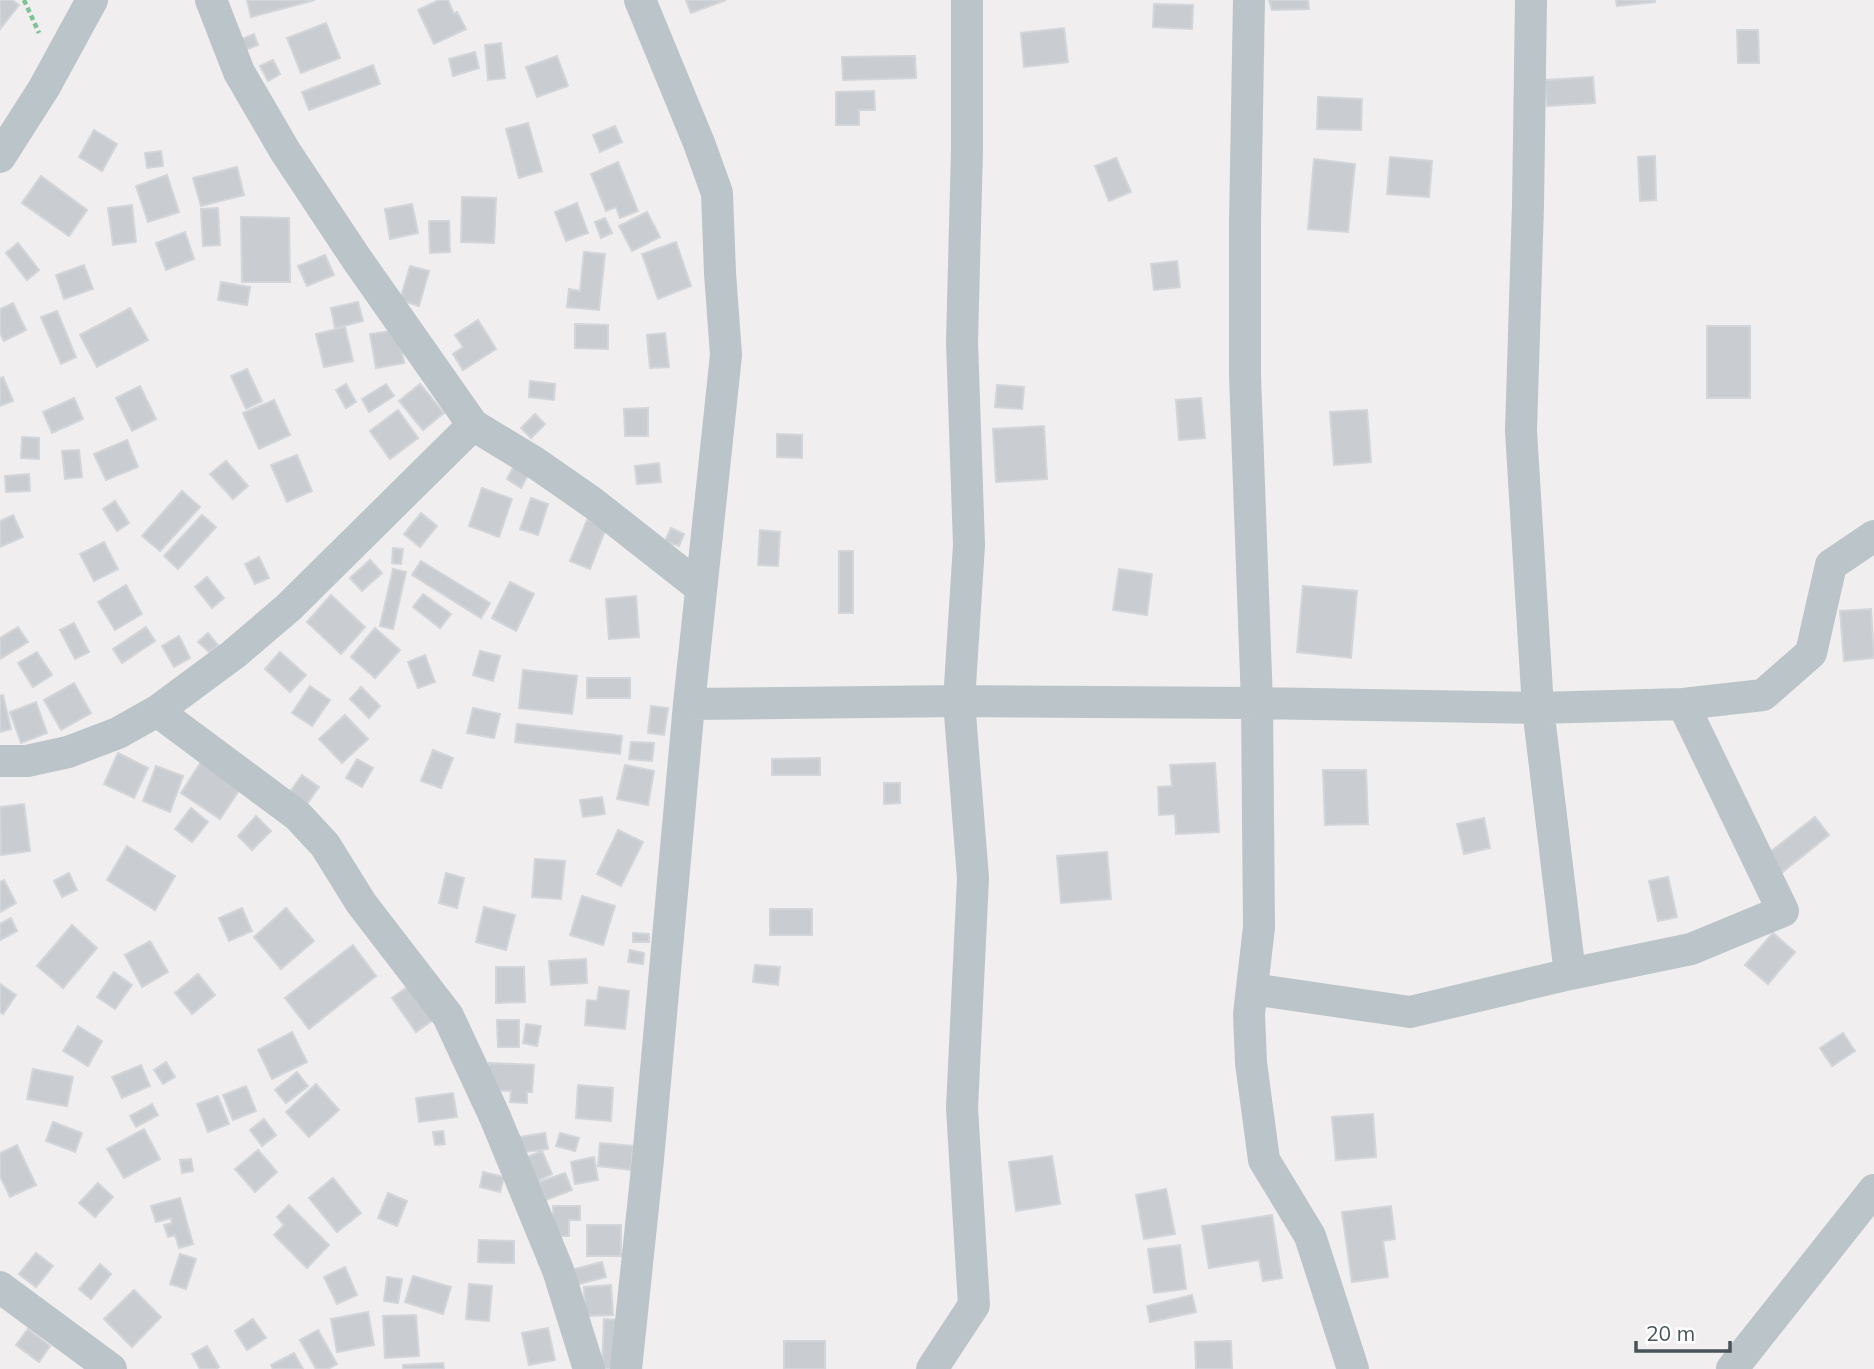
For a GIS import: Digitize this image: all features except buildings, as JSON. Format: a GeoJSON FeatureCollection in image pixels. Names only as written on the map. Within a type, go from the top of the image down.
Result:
{"type":"FeatureCollection","features":[{"type":"Feature","properties":{"kind":"street"},"geometry":{"type":"LineString","coordinates":[[0,157],[44,88],[92,0]]}},
{"type":"Feature","properties":{"kind":"street"},"geometry":{"type":"LineString","coordinates":[[211,0],[239,72],[285,151],[473,425],[583,496],[701,588]]}},
{"type":"Feature","properties":{"kind":"street"},"geometry":{"type":"LineString","coordinates":[[626,1369],[689,704],[726,355],[717,193],[640,0]]}},
{"type":"Feature","properties":{"kind":"street"},"geometry":{"type":"LineString","coordinates":[[932,1369],[974,1306],[962,1108],[973,878],[959,701],[969,545],[962,342],[967,149],[967,0]]}},
{"type":"Feature","properties":{"kind":"street"},"geometry":{"type":"LineString","coordinates":[[1250,0],[1245,375],[1257,703],[1259,927],[1249,1014],[1251,1063],[1264,1160],[1310,1236],[1353,1369]]}},
{"type":"Feature","properties":{"kind":"street"},"geometry":{"type":"LineString","coordinates":[[1531,0],[1521,431],[1538,708],[1570,974]]}},
{"type":"Feature","properties":{"kind":"street"},"geometry":{"type":"LineString","coordinates":[[0,761],[27,761],[68,752],[118,733],[157,711],[234,654],[289,607],[473,425]]}},
{"type":"Feature","properties":{"kind":"street"},"geometry":{"type":"LineString","coordinates":[[689,704],[959,701],[1538,708],[1683,704],[1763,695],[1811,653],[1831,565],[1874,536]]}},
{"type":"Feature","properties":{"kind":"street"},"geometry":{"type":"LineString","coordinates":[[1252,989],[1410,1012],[1691,949],[1783,911],[1683,704]]}},
{"type":"Feature","properties":{"kind":"street"},"geometry":{"type":"LineString","coordinates":[[157,711],[298,816],[310,828],[326,845],[361,903],[448,1016],[495,1117],[558,1270],[589,1369]]}},
{"type":"Feature","properties":{"kind":"street"},"geometry":{"type":"LineString","coordinates":[[1732,1369],[1874,1190]]}},
{"type":"Feature","properties":{"kind":"street"},"geometry":{"type":"LineString","coordinates":[[0,1287],[111,1369]]}}]}
